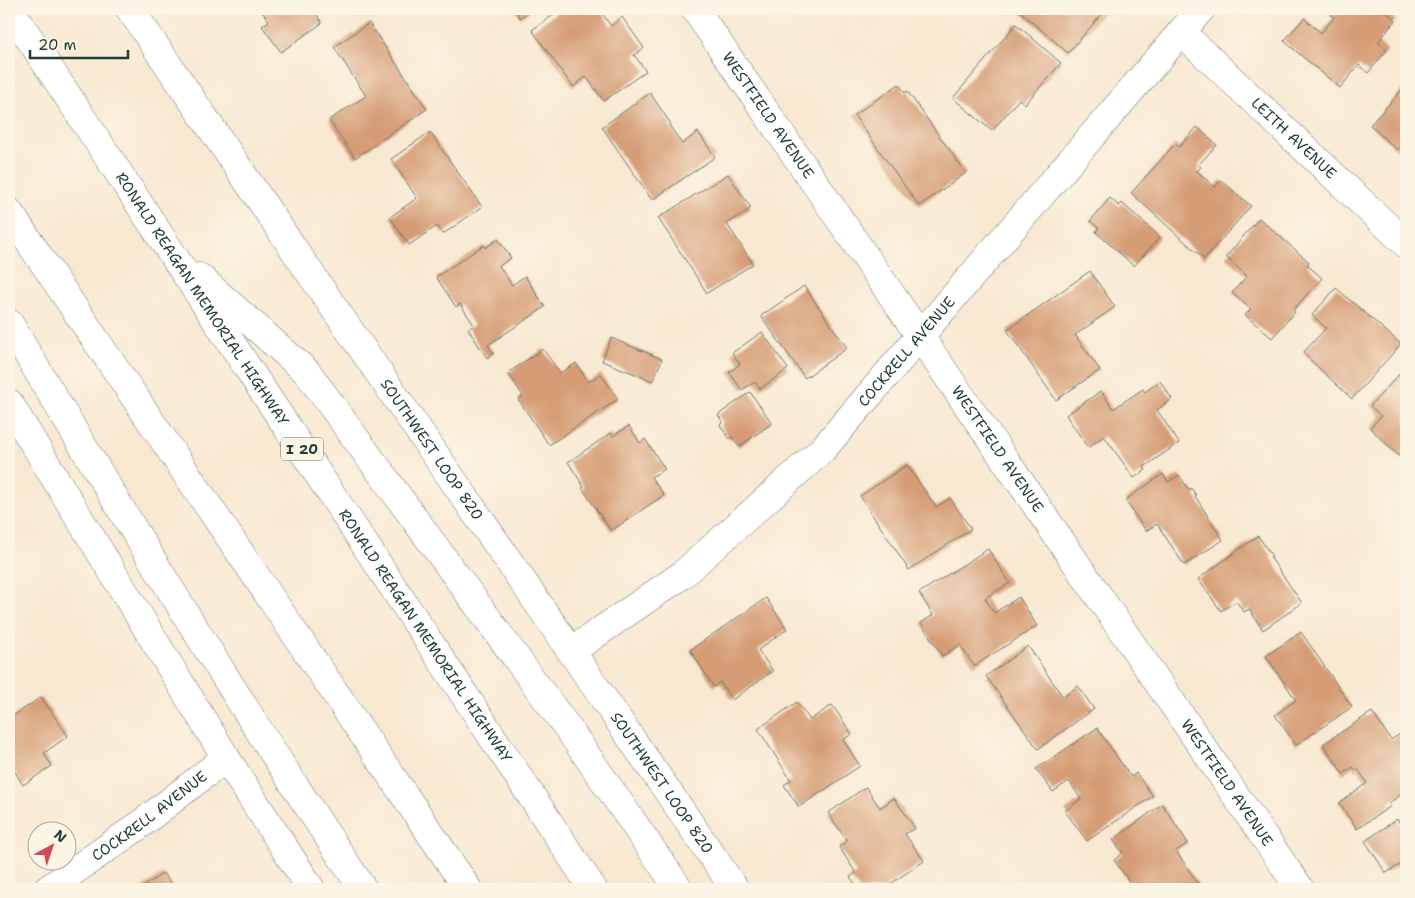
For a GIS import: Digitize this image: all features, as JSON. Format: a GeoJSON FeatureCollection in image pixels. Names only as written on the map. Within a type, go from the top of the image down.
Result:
{"type":"FeatureCollection","features":[{"type":"Feature","properties":{"kind":"main road","name":"RONALD REAGAN MEMORIAL HIGHWAY"},"geometry":{"type":"LineString","coordinates":[[10,9],[592,889]]}},
{"type":"Feature","properties":{"kind":"main road","name":"SOUTHWEST LOOP 820"},"geometry":{"type":"LineString","coordinates":[[130,9],[735,889]]}},
{"type":"Feature","properties":{"kind":"main road","name":"WESTFIELD AVENUE"},"geometry":{"type":"LineString","coordinates":[[696,9],[1300,889]]}},
{"type":"Feature","properties":{"kind":"main road","name":"COCKRELL AVENUE"},"geometry":{"type":"LineString","coordinates":[[571,651],[682,574],[822,450],[1201,9]]}},
{"type":"Feature","properties":{"kind":"main road","name":"LEITH AVENUE"},"geometry":{"type":"LineString","coordinates":[[1180,32],[1406,244]]}},
{"type":"Feature","properties":{"kind":"main road"},"geometry":{"type":"LineString","coordinates":[[9,212],[468,889]]}},
{"type":"Feature","properties":{"kind":"main road"},"geometry":{"type":"LineString","coordinates":[[172,253],[307,372],[569,730],[679,889]]}},
{"type":"Feature","properties":{"kind":"main road"},"geometry":{"type":"LineString","coordinates":[[9,323],[89,458],[294,788],[363,889]]}},
{"type":"Feature","properties":{"kind":"main road"},"geometry":{"type":"LineString","coordinates":[[9,403],[226,758],[310,889]]}},
{"type":"Feature","properties":{"kind":"main road","name":"COCKRELL AVENUE"},"geometry":{"type":"LineString","coordinates":[[48,889],[137,827],[226,758]]}},
{"type":"Feature","properties":{"kind":"building"},"geometry":{"type":"Polygon","coordinates":[[[260,9],[313,9],[322,23],[281,52],[262,26],[269,21],[260,9]]]}},
{"type":"Feature","properties":{"kind":"building"},"geometry":{"type":"Polygon","coordinates":[[[514,9],[533,9],[520,18],[514,9]]]}},
{"type":"Feature","properties":{"kind":"building"},"geometry":{"type":"Polygon","coordinates":[[[562,9],[599,9],[611,26],[622,17],[644,48],[634,55],[646,71],[604,101],[586,77],[573,87],[532,30],[562,9]]]}},
{"type":"Feature","properties":{"kind":"building"},"geometry":{"type":"Polygon","coordinates":[[[1017,9],[1106,9],[1068,53],[1017,9]]]}},
{"type":"Feature","properties":{"kind":"building"},"geometry":{"type":"Polygon","coordinates":[[[1336,9],[1382,9],[1396,20],[1378,42],[1387,50],[1368,73],[1359,65],[1340,88],[1284,41],[1304,18],[1321,33],[1334,17],[1331,15],[1336,9]]]}},
{"type":"Feature","properties":{"kind":"building"},"geometry":{"type":"Polygon","coordinates":[[[369,23],[427,109],[355,158],[329,120],[366,96],[334,47],[369,23]]]}},
{"type":"Feature","properties":{"kind":"building"},"geometry":{"type":"Polygon","coordinates":[[[1016,24],[1061,63],[1025,104],[1019,99],[992,131],[953,98],[1016,24]]]}},
{"type":"Feature","properties":{"kind":"building"},"geometry":{"type":"Polygon","coordinates":[[[899,84],[905,93],[907,91],[966,173],[919,206],[854,115],[899,84]]]}},
{"type":"Feature","properties":{"kind":"building"},"geometry":{"type":"Polygon","coordinates":[[[1406,85],[1406,140],[1397,150],[1370,125],[1406,85]]]}},
{"type":"Feature","properties":{"kind":"building"},"geometry":{"type":"Polygon","coordinates":[[[650,93],[682,144],[698,132],[715,157],[652,200],[602,127],[650,93]]]}},
{"type":"Feature","properties":{"kind":"building"},"geometry":{"type":"Polygon","coordinates":[[[1197,127],[1217,145],[1198,165],[1201,167],[1197,171],[1215,187],[1221,180],[1251,206],[1204,259],[1131,193],[1175,144],[1179,147],[1197,127]]]}},
{"type":"Feature","properties":{"kind":"building"},"geometry":{"type":"Polygon","coordinates":[[[430,132],[482,207],[443,234],[437,226],[409,245],[390,217],[417,198],[391,159],[430,132]]]}},
{"type":"Feature","properties":{"kind":"building"},"geometry":{"type":"Polygon","coordinates":[[[728,174],[751,208],[727,224],[753,264],[707,293],[658,218],[728,174]]]}},
{"type":"Feature","properties":{"kind":"building"},"geometry":{"type":"Polygon","coordinates":[[[1110,198],[1119,206],[1122,203],[1160,237],[1134,266],[1096,232],[1099,228],[1090,221],[1110,198]]]}},
{"type":"Feature","properties":{"kind":"building"},"geometry":{"type":"Polygon","coordinates":[[[1259,218],[1309,262],[1307,265],[1322,278],[1293,310],[1295,312],[1272,338],[1245,315],[1251,309],[1232,293],[1247,276],[1226,257],[1259,218]]]}},
{"type":"Feature","properties":{"kind":"building"},"geometry":{"type":"Polygon","coordinates":[[[498,239],[511,258],[499,266],[512,285],[525,276],[545,307],[488,345],[494,353],[487,358],[468,329],[474,325],[460,304],[456,307],[436,277],[484,245],[485,248],[498,239]]]}},
{"type":"Feature","properties":{"kind":"building"},"geometry":{"type":"Polygon","coordinates":[[[1090,271],[1115,307],[1075,335],[1100,370],[1056,400],[1007,330],[1090,271]]]}},
{"type":"Feature","properties":{"kind":"building"},"geometry":{"type":"Polygon","coordinates":[[[804,286],[847,348],[805,378],[761,316],[804,286]]]}},
{"type":"Feature","properties":{"kind":"building"},"geometry":{"type":"Polygon","coordinates":[[[1336,288],[1401,344],[1352,399],[1303,353],[1326,328],[1312,315],[1336,288]]]}},
{"type":"Feature","properties":{"kind":"building"},"geometry":{"type":"Polygon","coordinates":[[[762,332],[788,369],[760,389],[755,382],[742,390],[729,372],[740,364],[732,353],[762,332]]]}},
{"type":"Feature","properties":{"kind":"building"},"geometry":{"type":"Polygon","coordinates":[[[611,338],[662,359],[653,381],[602,361],[611,338]]]}},
{"type":"Feature","properties":{"kind":"building"},"geometry":{"type":"Polygon","coordinates":[[[543,349],[560,373],[576,363],[588,382],[601,374],[618,399],[549,445],[518,399],[523,396],[508,373],[543,349]]]}},
{"type":"Feature","properties":{"kind":"building"},"geometry":{"type":"Polygon","coordinates":[[[1406,367],[1406,463],[1370,428],[1381,416],[1370,406],[1406,367]]]}},
{"type":"Feature","properties":{"kind":"building"},"geometry":{"type":"Polygon","coordinates":[[[1160,381],[1172,399],[1157,410],[1179,443],[1144,467],[1146,470],[1134,478],[1104,436],[1088,448],[1066,415],[1101,391],[1113,409],[1143,389],[1145,392],[1160,381]]]}},
{"type":"Feature","properties":{"kind":"building"},"geometry":{"type":"Polygon","coordinates":[[[750,392],[772,423],[739,447],[732,437],[730,439],[720,425],[723,422],[718,415],[750,392]]]}},
{"type":"Feature","properties":{"kind":"building"},"geometry":{"type":"Polygon","coordinates":[[[629,426],[640,443],[645,439],[665,469],[651,477],[664,495],[611,531],[582,488],[584,487],[568,462],[611,433],[613,436],[629,426]]]}},
{"type":"Feature","properties":{"kind":"building"},"geometry":{"type":"Polygon","coordinates":[[[907,465],[936,507],[950,498],[971,529],[909,570],[860,496],[907,465]]]}},
{"type":"Feature","properties":{"kind":"building"},"geometry":{"type":"Polygon","coordinates":[[[1163,474],[1168,482],[1179,475],[1189,490],[1191,488],[1223,540],[1184,565],[1157,524],[1146,531],[1125,500],[1163,474]]]}},
{"type":"Feature","properties":{"kind":"building"},"geometry":{"type":"Polygon","coordinates":[[[1258,536],[1302,603],[1263,630],[1249,609],[1244,612],[1236,601],[1221,611],[1198,579],[1258,536]]]}},
{"type":"Feature","properties":{"kind":"building"},"geometry":{"type":"Polygon","coordinates":[[[988,549],[1010,583],[985,598],[994,613],[1019,597],[1037,626],[974,666],[960,645],[942,656],[921,623],[933,615],[919,593],[988,549]]]}},
{"type":"Feature","properties":{"kind":"building"},"geometry":{"type":"Polygon","coordinates":[[[766,598],[787,629],[758,650],[773,671],[732,700],[720,682],[714,687],[690,650],[766,598]]]}},
{"type":"Feature","properties":{"kind":"building"},"geometry":{"type":"Polygon","coordinates":[[[1301,632],[1352,707],[1296,745],[1275,715],[1296,700],[1266,656],[1301,632]]]}},
{"type":"Feature","properties":{"kind":"building"},"geometry":{"type":"Polygon","coordinates":[[[1028,646],[1063,697],[1078,686],[1094,709],[1038,749],[986,676],[1028,646]]]}},
{"type":"Feature","properties":{"kind":"building"},"geometry":{"type":"Polygon","coordinates":[[[41,697],[68,736],[44,753],[52,766],[23,785],[15,772],[9,776],[9,719],[41,697]]]}},
{"type":"Feature","properties":{"kind":"building"},"geometry":{"type":"Polygon","coordinates":[[[797,702],[810,720],[832,705],[852,734],[843,740],[860,766],[799,807],[784,785],[791,780],[758,729],[797,702]]]}},
{"type":"Feature","properties":{"kind":"building"},"geometry":{"type":"Polygon","coordinates":[[[1372,712],[1391,740],[1403,732],[1406,737],[1406,791],[1389,803],[1391,806],[1357,829],[1339,803],[1367,783],[1358,769],[1356,771],[1353,767],[1343,774],[1323,744],[1372,712]]]}},
{"type":"Feature","properties":{"kind":"building"},"geometry":{"type":"Polygon","coordinates":[[[1097,728],[1131,777],[1136,773],[1153,796],[1087,841],[1065,811],[1081,799],[1069,781],[1053,792],[1036,769],[1097,728]]]}},
{"type":"Feature","properties":{"kind":"building"},"geometry":{"type":"Polygon","coordinates":[[[866,787],[880,808],[894,798],[915,828],[905,834],[924,861],[883,889],[859,889],[850,877],[856,873],[839,847],[847,841],[828,813],[866,787]]]}},
{"type":"Feature","properties":{"kind":"building"},"geometry":{"type":"Polygon","coordinates":[[[1162,804],[1188,843],[1176,851],[1199,885],[1193,889],[1127,889],[1132,886],[1114,860],[1123,853],[1113,840],[1162,804]]]}},
{"type":"Feature","properties":{"kind":"building"},"geometry":{"type":"Polygon","coordinates":[[[1397,819],[1406,833],[1406,868],[1403,863],[1386,873],[1365,841],[1397,819]]]}},
{"type":"Feature","properties":{"kind":"building"},"geometry":{"type":"Polygon","coordinates":[[[163,873],[175,889],[140,889],[163,873]]]}}]}
